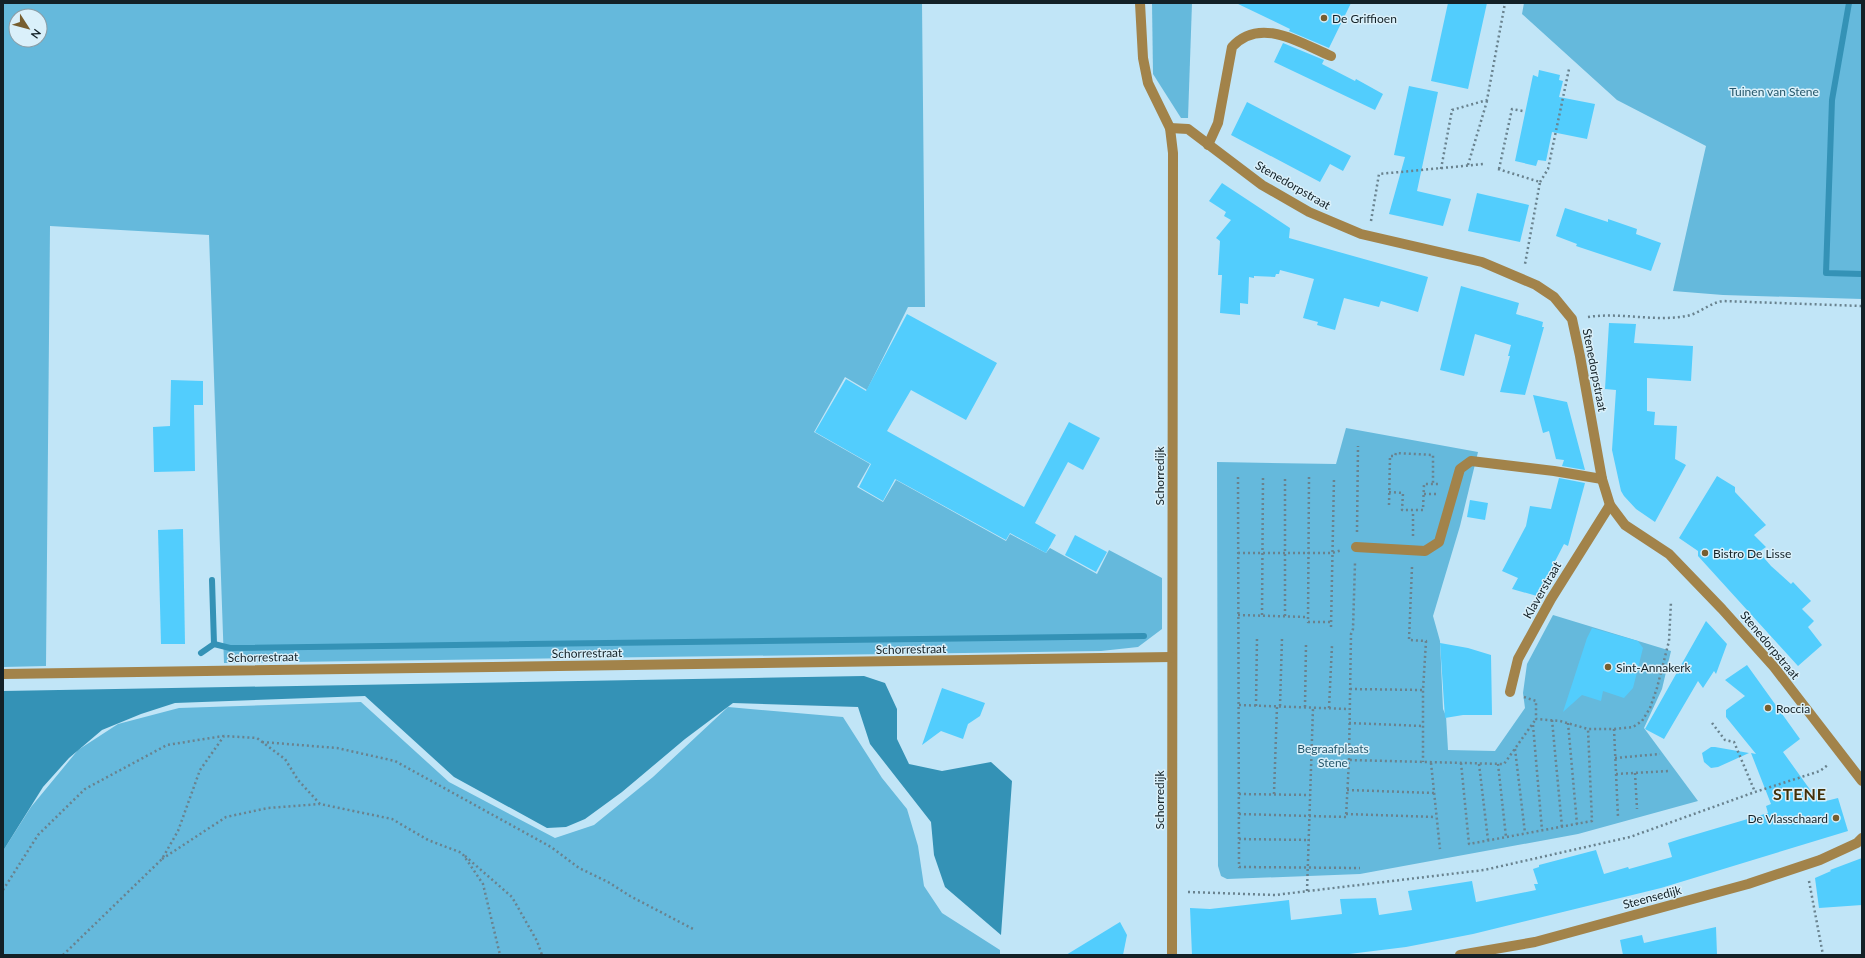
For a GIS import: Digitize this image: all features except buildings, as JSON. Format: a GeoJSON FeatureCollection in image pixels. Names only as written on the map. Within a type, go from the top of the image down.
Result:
{"type":"FeatureCollection","features":[{"type":"Feature","properties":{"kind":"street","name":"Schorredijk"},"geometry":{"type":"LineString","coordinates":[[1140,3],[1143,58],[1148,83],[1170,128],[1173,153],[1172,955]]}},
{"type":"Feature","properties":{"kind":"street"},"geometry":{"type":"LineString","coordinates":[[1208,145],[1218,123],[1232,48],[1239,40],[1254,32],[1271,33],[1286,37],[1331,56]]}},
{"type":"Feature","properties":{"kind":"street","name":"Stenedorpstraat"},"geometry":{"type":"LineString","coordinates":[[1170,128],[1188,129],[1262,185],[1309,212],[1361,234],[1482,262],[1536,285],[1554,297],[1572,320],[1580,356],[1602,480],[1610,506],[1625,525],[1669,554],[1722,609],[1774,667],[1861,780]]}},
{"type":"Feature","properties":{"kind":"street"},"geometry":{"type":"LineString","coordinates":[[1356,547],[1425,551],[1439,542],[1460,469],[1471,461],[1554,471],[1602,480]]}},
{"type":"Feature","properties":{"kind":"street","name":"Klaverstraat"},"geometry":{"type":"LineString","coordinates":[[1510,692],[1518,659],[1551,598],[1610,506]]}},
{"type":"Feature","properties":{"kind":"street","name":"Schorrestraat"},"geometry":{"type":"LineString","coordinates":[[3,674],[1172,657]]}},
{"type":"Feature","properties":{"kind":"street","name":"Steensedijk"},"geometry":{"type":"LineString","coordinates":[[1460,955],[1535,942],[1748,884],[1820,860],[1857,843],[1862,838]]}},
{"type":"Feature","properties":{"kind":"path"},"geometry":{"type":"LineString","coordinates":[[1468,165],[1487,100],[1505,3]]}},
{"type":"Feature","properties":{"kind":"path"},"geometry":{"type":"LineString","coordinates":[[1522,279],[1540,182],[1548,169],[1569,70]]}},
{"type":"Feature","properties":{"kind":"path"},"geometry":{"type":"LineString","coordinates":[[1441,169],[1452,110],[1487,100]]}},
{"type":"Feature","properties":{"kind":"path"},"geometry":{"type":"LineString","coordinates":[[1523,111],[1512,109],[1499,169],[1540,182]]}},
{"type":"Feature","properties":{"kind":"path"},"geometry":{"type":"LineString","coordinates":[[1370,225],[1379,174],[1484,164]]}},
{"type":"Feature","properties":{"kind":"path"},"geometry":{"type":"LineString","coordinates":[[1572,320],[1599,316],[1656,319],[1688,316],[1705,306],[1723,301],[1862,306]]}},
{"type":"Feature","properties":{"kind":"path"},"geometry":{"type":"LineString","coordinates":[[1238,814],[1346,817],[1349,760],[1349,689],[1356,547],[1358,446]]}},
{"type":"Feature","properties":{"kind":"path"},"geometry":{"type":"LineString","coordinates":[[1388,505],[1390,456],[1396,456],[1396,453],[1433,455],[1433,484]]}},
{"type":"Feature","properties":{"kind":"path"},"geometry":{"type":"LineString","coordinates":[[1262,615],[1263,476]]}},
{"type":"Feature","properties":{"kind":"path"},"geometry":{"type":"LineString","coordinates":[[1285,476],[1285,616]]}},
{"type":"Feature","properties":{"kind":"path"},"geometry":{"type":"LineString","coordinates":[[1238,477],[1239,867],[1360,868]]}},
{"type":"Feature","properties":{"kind":"path"},"geometry":{"type":"LineString","coordinates":[[1310,477],[1308,622],[1331,622]]}},
{"type":"Feature","properties":{"kind":"path"},"geometry":{"type":"LineString","coordinates":[[1331,627],[1334,478]]}},
{"type":"Feature","properties":{"kind":"path"},"geometry":{"type":"LineString","coordinates":[[1389,492],[1403,492],[1402,510],[1423,510],[1424,484],[1456,484]]}},
{"type":"Feature","properties":{"kind":"path"},"geometry":{"type":"LineString","coordinates":[[1414,511],[1409,640],[1426,641],[1423,690],[1423,762]]}},
{"type":"Feature","properties":{"kind":"path"},"geometry":{"type":"LineString","coordinates":[[1238,553],[1332,553],[1356,547]]}},
{"type":"Feature","properties":{"kind":"path"},"geometry":{"type":"LineString","coordinates":[[1536,719],[1568,723],[1588,729],[1633,727],[1642,721],[1650,708],[1669,641],[1671,602]]}},
{"type":"Feature","properties":{"kind":"path"},"geometry":{"type":"LineString","coordinates":[[1238,616],[1262,615],[1308,617]]}},
{"type":"Feature","properties":{"kind":"path"},"geometry":{"type":"LineString","coordinates":[[1256,706],[1257,637]]}},
{"type":"Feature","properties":{"kind":"path"},"geometry":{"type":"LineString","coordinates":[[1274,794],[1282,638]]}},
{"type":"Feature","properties":{"kind":"path"},"geometry":{"type":"LineString","coordinates":[[1305,707],[1306,644]]}},
{"type":"Feature","properties":{"kind":"path"},"geometry":{"type":"LineString","coordinates":[[1329,708],[1332,645]]}},
{"type":"Feature","properties":{"kind":"path"},"geometry":{"type":"LineString","coordinates":[[1349,689],[1423,690]]}},
{"type":"Feature","properties":{"kind":"path"},"geometry":{"type":"LineString","coordinates":[[1349,760],[1504,764],[1536,719],[1536,701],[1510,692]]}},
{"type":"Feature","properties":{"kind":"path"},"geometry":{"type":"LineString","coordinates":[[1239,705],[1349,709]]}},
{"type":"Feature","properties":{"kind":"path"},"geometry":{"type":"LineString","coordinates":[[1307,891],[1311,816],[1310,795],[1313,708]]}},
{"type":"Feature","properties":{"kind":"path"},"geometry":{"type":"LineString","coordinates":[[1552,720],[1562,826]]}},
{"type":"Feature","properties":{"kind":"path"},"geometry":{"type":"LineString","coordinates":[[1349,723],[1423,726]]}},
{"type":"Feature","properties":{"kind":"path"},"geometry":{"type":"LineString","coordinates":[[1568,723],[1577,824]]}},
{"type":"Feature","properties":{"kind":"path"},"geometry":{"type":"LineString","coordinates":[[1712,723],[1725,740],[1734,742],[1755,792]]}},
{"type":"Feature","properties":{"kind":"path"},"geometry":{"type":"LineString","coordinates":[[1533,724],[1542,830]]}},
{"type":"Feature","properties":{"kind":"path"},"geometry":{"type":"LineString","coordinates":[[1461,763],[1469,844],[1592,821],[1588,729]]}},
{"type":"Feature","properties":{"kind":"path"},"geometry":{"type":"LineString","coordinates":[[1614,729],[1618,816]]}},
{"type":"Feature","properties":{"kind":"path"},"geometry":{"type":"LineString","coordinates":[[162,860],[178,831],[200,770],[224,736]]}},
{"type":"Feature","properties":{"kind":"path"},"geometry":{"type":"LineString","coordinates":[[3,890],[38,835],[85,789],[167,745],[224,736],[257,738],[285,759],[298,780],[320,804]]}},
{"type":"Feature","properties":{"kind":"path"},"geometry":{"type":"LineString","coordinates":[[262,742],[337,748],[395,761],[551,847],[579,868],[608,882],[630,896],[695,930]]}},
{"type":"Feature","properties":{"kind":"path"},"geometry":{"type":"LineString","coordinates":[[1515,749],[1525,833]]}},
{"type":"Feature","properties":{"kind":"path"},"geometry":{"type":"LineString","coordinates":[[1615,758],[1660,754]]}},
{"type":"Feature","properties":{"kind":"path"},"geometry":{"type":"LineString","coordinates":[[1172,893],[1214,892],[1275,895],[1484,870],[1630,837],[1755,792],[1820,771],[1841,755]]}},
{"type":"Feature","properties":{"kind":"path"},"geometry":{"type":"LineString","coordinates":[[1431,763],[1440,849]]}},
{"type":"Feature","properties":{"kind":"path"},"geometry":{"type":"LineString","coordinates":[[1479,764],[1488,840]]}},
{"type":"Feature","properties":{"kind":"path"},"geometry":{"type":"LineString","coordinates":[[1498,764],[1506,837]]}},
{"type":"Feature","properties":{"kind":"path"},"geometry":{"type":"LineString","coordinates":[[1616,774],[1669,771]]}},
{"type":"Feature","properties":{"kind":"path"},"geometry":{"type":"LineString","coordinates":[[1635,773],[1636,809]]}},
{"type":"Feature","properties":{"kind":"path"},"geometry":{"type":"LineString","coordinates":[[1347,790],[1434,793]]}},
{"type":"Feature","properties":{"kind":"path"},"geometry":{"type":"LineString","coordinates":[[1239,794],[1310,795]]}},
{"type":"Feature","properties":{"kind":"path"},"geometry":{"type":"LineString","coordinates":[[63,955],[162,860],[226,817],[268,808],[320,804],[392,819],[428,840],[462,853],[512,897],[537,941],[542,955]]}},
{"type":"Feature","properties":{"kind":"path"},"geometry":{"type":"LineString","coordinates":[[1346,814],[1436,816]]}},
{"type":"Feature","properties":{"kind":"path"},"geometry":{"type":"LineString","coordinates":[[1238,839],[1310,840]]}},
{"type":"Feature","properties":{"kind":"path"},"geometry":{"type":"LineString","coordinates":[[462,853],[484,884],[500,955]]}},
{"type":"Feature","properties":{"kind":"path"},"geometry":{"type":"LineString","coordinates":[[1805,865],[1823,955]]}},
{"type":"Feature","properties":{"kind":"green space"},"geometry":{"type":"Polygon","coordinates":[[[3,3],[922,3],[925,307],[908,307],[867,390],[845,377],[814,432],[870,464],[857,487],[883,502],[896,480],[1006,541],[1010,534],[1046,553],[1050,548],[1097,574],[1109,550],[1162,578],[1162,629],[1138,647],[1101,651],[224,663],[209,235],[50,226],[46,666],[3,667],[3,3]]]}},
{"type":"Feature","properties":{"kind":"green space"},"geometry":{"type":"Polygon","coordinates":[[[1152,3],[1192,3],[1188,118],[1181,118],[1153,74],[1152,3]]]}},
{"type":"Feature","properties":{"kind":"green space","name":"Tuinen van Stene"},"geometry":{"type":"Polygon","coordinates":[[[1524,3],[1862,3],[1862,299],[1723,295],[1673,291],[1706,146],[1617,100],[1522,14],[1524,3]]]}},
{"type":"Feature","properties":{"kind":"green space","name":"Begraafplaats Stene"},"geometry":{"type":"Polygon","coordinates":[[[1346,428],[1478,452],[1460,526],[1433,616],[1440,641],[1443,709],[1446,716],[1448,750],[1495,751],[1525,708],[1523,693],[1527,664],[1553,615],[1671,651],[1662,689],[1644,728],[1698,801],[1578,834],[1360,874],[1227,879],[1221,876],[1218,866],[1217,462],[1336,464],[1346,428]]]}},
{"type":"Feature","properties":{"kind":"green space"},"geometry":{"type":"Polygon","coordinates":[[[361,702],[449,782],[555,838],[594,825],[653,777],[728,707],[843,717],[882,778],[907,809],[918,846],[924,886],[942,913],[1000,950],[1000,955],[3,955],[3,851],[31,807],[78,750],[118,724],[179,708],[361,702]]]}},
{"type":"Feature","properties":{"kind":"shaded area"},"geometry":{"type":"Polygon","coordinates":[[[864,676],[885,683],[897,709],[897,739],[909,764],[942,771],[991,762],[1012,781],[1001,935],[945,887],[934,855],[931,822],[870,744],[858,707],[733,703],[685,739],[622,792],[585,819],[566,827],[547,828],[454,777],[365,696],[175,703],[141,714],[102,730],[69,758],[43,787],[3,851],[3,691],[864,676]]]}},
{"type":"Feature","properties":{"kind":"waterway"},"geometry":{"type":"LineString","coordinates":[[1849,3],[1832,100],[1826,273],[1862,274]]}},
{"type":"Feature","properties":{"kind":"waterway"},"geometry":{"type":"LineString","coordinates":[[201,653],[214,644],[212,580]]}},
{"type":"Feature","properties":{"kind":"waterway"},"geometry":{"type":"LineString","coordinates":[[214,644],[230,648],[1144,636]]}},
{"type":"Feature","properties":{"kind":"place","name":"De Griffioen"},"geometry":{"type":"Point","coordinates":[1324,18]}},
{"type":"Feature","properties":{"kind":"place","name":"Bistro De Lisse"},"geometry":{"type":"Point","coordinates":[1705,553]}},
{"type":"Feature","properties":{"kind":"place","name":"Sint-Annakerk"},"geometry":{"type":"Point","coordinates":[1608,667]}},
{"type":"Feature","properties":{"kind":"place","name":"Roccia"},"geometry":{"type":"Point","coordinates":[1768,708]}},
{"type":"Feature","properties":{"kind":"place","name":"De Vlasschaard"},"geometry":{"type":"Point","coordinates":[1836,818]}},
{"type":"Feature","properties":{"kind":"district","name":"STENE"},"geometry":{"type":"Point","coordinates":[1800,793]}}]}
